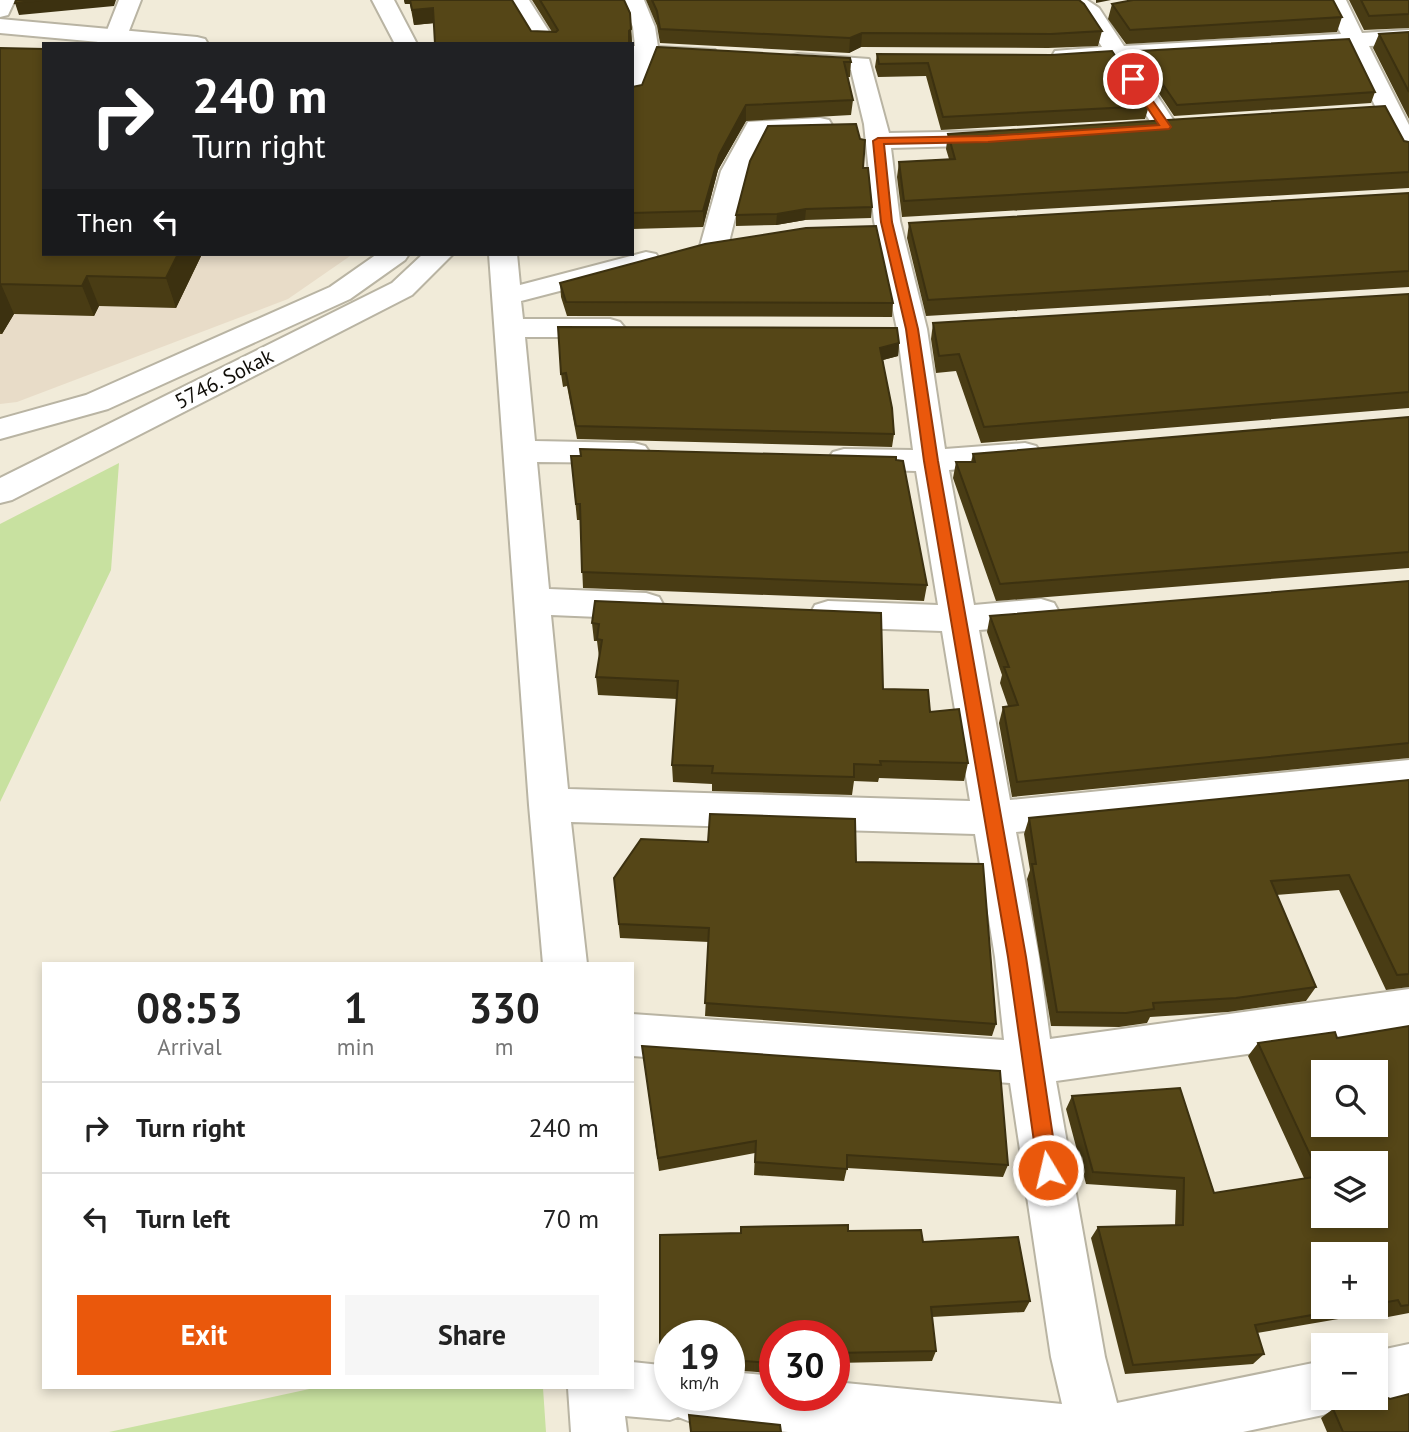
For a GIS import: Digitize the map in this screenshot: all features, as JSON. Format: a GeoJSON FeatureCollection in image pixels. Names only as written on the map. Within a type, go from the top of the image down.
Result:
{"type":"FeatureCollection","features":[{"type":"Feature","properties":{"kind":"street"},"geometry":{"type":"LineString","coordinates":[[0,10],[4,0]]}},
{"type":"Feature","properties":{"kind":"street"},"geometry":{"type":"LineString","coordinates":[[111,40],[130,0]]}},
{"type":"Feature","properties":{"kind":"street"},"geometry":{"type":"LineString","coordinates":[[383,0],[405,42]]}},
{"type":"Feature","properties":{"kind":"street"},"geometry":{"type":"LineString","coordinates":[[518,0],[545,42]]}},
{"type":"Feature","properties":{"kind":"street"},"geometry":{"type":"LineString","coordinates":[[633,0],[644,28],[634,84]]}},
{"type":"Feature","properties":{"kind":"street"},"geometry":{"type":"LineString","coordinates":[[1335,0],[1353,38],[1395,107],[1409,150]]}},
{"type":"Feature","properties":{"kind":"street"},"geometry":{"type":"LineString","coordinates":[[1082,6],[1116,8]]}},
{"type":"Feature","properties":{"kind":"street"},"geometry":{"type":"LineString","coordinates":[[1082,6],[1166,127]]}},
{"type":"Feature","properties":{"kind":"street"},"geometry":{"type":"LineString","coordinates":[[0,26],[111,40],[154,42]]}},
{"type":"Feature","properties":{"kind":"street"},"geometry":{"type":"LineString","coordinates":[[1035,58],[1353,38],[1409,37]]}},
{"type":"Feature","properties":{"kind":"street"},"geometry":{"type":"LineString","coordinates":[[640,52],[752,58],[867,55],[890,229],[912,328],[931,461],[1017,957],[1030,1063],[1079,1357],[1096,1432]]}},
{"type":"Feature","properties":{"kind":"street"},"geometry":{"type":"LineString","coordinates":[[1362,113],[1395,107]]}},
{"type":"Feature","properties":{"kind":"street"},"geometry":{"type":"LineString","coordinates":[[1102,132],[1191,125]]}},
{"type":"Feature","properties":{"kind":"street"},"geometry":{"type":"LineString","coordinates":[[510,312],[704,248],[734,171],[757,127],[1026,137]]}},
{"type":"Feature","properties":{"kind":"street","name":"5746. Sokak"},"geometry":{"type":"LineString","coordinates":[[0,429],[97,402],[340,293],[392,256]]}},
{"type":"Feature","properties":{"kind":"street","name":"5746. Sokak"},"geometry":{"type":"LineString","coordinates":[[0,492],[402,289],[437,256]]}},
{"type":"Feature","properties":{"kind":"street"},"geometry":{"type":"LineString","coordinates":[[503,256],[510,312],[548,805],[565,962]]}},
{"type":"Feature","properties":{"kind":"street"},"geometry":{"type":"LineString","coordinates":[[510,312],[635,328]]}},
{"type":"Feature","properties":{"kind":"street"},"geometry":{"type":"LineString","coordinates":[[520,450],[657,454]]}},
{"type":"Feature","properties":{"kind":"street"},"geometry":{"type":"LineString","coordinates":[[808,458],[931,461],[1054,450]]}},
{"type":"Feature","properties":{"kind":"street"},"geometry":{"type":"LineString","coordinates":[[532,601],[684,607]]}},
{"type":"Feature","properties":{"kind":"street"},"geometry":{"type":"LineString","coordinates":[[793,612],[958,619],[1068,610]]}},
{"type":"Feature","properties":{"kind":"street"},"geometry":{"type":"LineString","coordinates":[[548,805],[992,818],[1409,776]]}},
{"type":"Feature","properties":{"kind":"street"},"geometry":{"type":"LineString","coordinates":[[634,1035],[1030,1063],[1409,1010]]}},
{"type":"Feature","properties":{"kind":"street"},"geometry":{"type":"LineString","coordinates":[[1388,1375],[1409,1371]]}},
{"type":"Feature","properties":{"kind":"street"},"geometry":{"type":"LineString","coordinates":[[595,1389],[599,1432]]}},
{"type":"Feature","properties":{"kind":"street"},"geometry":{"type":"LineString","coordinates":[[631,1389],[654,1391]]}},
{"type":"Feature","properties":{"kind":"street"},"geometry":{"type":"LineString","coordinates":[[1112,1432],[1311,1391]]}},
{"type":"Feature","properties":{"kind":"street"},"geometry":{"type":"LineString","coordinates":[[745,1400],[1065,1432]]}},
{"type":"Feature","properties":{"kind":"shaded area"},"geometry":{"type":"Polygon","coordinates":[[[0,53],[42,245],[42,256],[350,256],[288,299],[17,402],[0,404],[0,53]]]}},
{"type":"Feature","properties":{"kind":"green space"},"geometry":{"type":"Polygon","coordinates":[[[119,463],[111,570],[0,802],[0,524],[119,463]]]}},
{"type":"Feature","properties":{"kind":"green space"},"geometry":{"type":"Polygon","coordinates":[[[309,1389],[543,1389],[546,1432],[109,1432],[309,1389]]]}},
{"type":"Feature","properties":{"kind":"building"},"geometry":{"type":"Polygon","coordinates":[[[16,0],[42,0],[15,3],[16,0]]]}},
{"type":"Feature","properties":{"kind":"building"},"geometry":{"type":"Polygon","coordinates":[[[410,0],[512,0],[531,31],[556,32],[558,30],[540,0],[624,0],[630,13],[631,29],[629,42],[435,42],[433,8],[412,10],[410,0]]]}},
{"type":"Feature","properties":{"kind":"building"},"geometry":{"type":"Polygon","coordinates":[[[652,0],[1079,0],[1102,31],[1051,34],[862,33],[850,38],[660,29],[652,0]]]}},
{"type":"Feature","properties":{"kind":"building"},"geometry":{"type":"Polygon","coordinates":[[[1133,0],[1333,0],[1342,17],[1130,30],[1112,4],[1133,0]]]}},
{"type":"Feature","properties":{"kind":"building"},"geometry":{"type":"Polygon","coordinates":[[[1361,0],[1409,0],[1409,14],[1369,16],[1361,0]]]}},
{"type":"Feature","properties":{"kind":"building"},"geometry":{"type":"Polygon","coordinates":[[[1409,32],[1409,92],[1379,34],[1409,32]]]}},
{"type":"Feature","properties":{"kind":"building"},"geometry":{"type":"Polygon","coordinates":[[[1349,39],[1375,92],[1177,105],[1140,51],[1349,39]]]}},
{"type":"Feature","properties":{"kind":"building"},"geometry":{"type":"Polygon","coordinates":[[[657,47],[850,58],[851,62],[844,62],[853,100],[746,105],[719,155],[703,211],[634,213],[634,87],[642,85],[657,47]]]}},
{"type":"Feature","properties":{"kind":"building"},"geometry":{"type":"Polygon","coordinates":[[[0,48],[42,49],[42,256],[177,256],[166,278],[87,276],[82,286],[0,285],[0,48]]]}},
{"type":"Feature","properties":{"kind":"building"},"geometry":{"type":"Polygon","coordinates":[[[1112,51],[1149,106],[943,117],[928,63],[879,64],[877,54],[1051,55],[1112,51]]]}},
{"type":"Feature","properties":{"kind":"building"},"geometry":{"type":"Polygon","coordinates":[[[1385,106],[1404,141],[1409,142],[1409,172],[904,201],[899,162],[955,159],[948,134],[1385,106]]]}},
{"type":"Feature","properties":{"kind":"building"},"geometry":{"type":"Polygon","coordinates":[[[856,124],[860,139],[865,140],[863,168],[868,168],[872,207],[736,215],[750,161],[768,126],[856,124]]]}},
{"type":"Feature","properties":{"kind":"building"},"geometry":{"type":"Polygon","coordinates":[[[1409,193],[1409,271],[928,300],[909,223],[1409,193]]]}},
{"type":"Feature","properties":{"kind":"building"},"geometry":{"type":"Polygon","coordinates":[[[876,226],[893,303],[566,302],[560,283],[705,244],[806,228],[876,226]]]}},
{"type":"Feature","properties":{"kind":"building"},"geometry":{"type":"Polygon","coordinates":[[[1409,294],[1409,392],[984,427],[959,354],[939,356],[933,323],[1409,294]]]}},
{"type":"Feature","properties":{"kind":"building"},"geometry":{"type":"Polygon","coordinates":[[[558,327],[897,328],[899,343],[880,348],[892,408],[894,434],[576,426],[566,373],[561,374],[558,327]]]}},
{"type":"Feature","properties":{"kind":"building"},"geometry":{"type":"Polygon","coordinates":[[[1409,417],[1409,552],[1000,584],[956,462],[975,462],[973,454],[1409,417]]]}},
{"type":"Feature","properties":{"kind":"building"},"geometry":{"type":"Polygon","coordinates":[[[580,449],[896,457],[896,460],[903,461],[927,585],[582,572],[580,504],[576,504],[571,456],[581,456],[580,449]]]}},
{"type":"Feature","properties":{"kind":"building"},"geometry":{"type":"Polygon","coordinates":[[[1409,581],[1409,743],[1017,782],[1003,707],[1018,705],[1004,667],[1009,667],[990,616],[1409,581]]]}},
{"type":"Feature","properties":{"kind":"building"},"geometry":{"type":"Polygon","coordinates":[[[595,601],[881,613],[883,689],[928,690],[930,712],[959,709],[968,763],[880,761],[881,765],[854,764],[854,777],[712,773],[713,766],[672,765],[678,681],[596,677],[602,640],[597,639],[599,624],[592,623],[595,601]]]}},
{"type":"Feature","properties":{"kind":"building"},"geometry":{"type":"Polygon","coordinates":[[[1409,780],[1409,974],[1397,975],[1349,875],[1271,881],[1316,987],[1236,998],[1153,1003],[1154,1009],[1126,1013],[1057,1012],[1032,864],[1036,864],[1029,818],[1409,780]]]}},
{"type":"Feature","properties":{"kind":"building"},"geometry":{"type":"Polygon","coordinates":[[[710,814],[855,819],[856,862],[983,864],[996,1024],[705,1003],[709,928],[619,924],[614,878],[641,839],[708,842],[710,814]]]}},
{"type":"Feature","properties":{"kind":"building"},"geometry":{"type":"Polygon","coordinates":[[[1409,1026],[1409,1305],[1401,1306],[1398,1300],[1388,1302],[1388,1242],[1311,1242],[1311,1315],[1255,1325],[1264,1354],[1133,1365],[1098,1227],[1183,1225],[1184,1178],[1093,1172],[1072,1096],[1180,1088],[1214,1193],[1311,1177],[1311,1228],[1388,1228],[1388,1151],[1311,1151],[1311,1157],[1258,1043],[1335,1032],[1337,1038],[1409,1026]]]}},
{"type":"Feature","properties":{"kind":"building"},"geometry":{"type":"Polygon","coordinates":[[[642,1046],[1000,1071],[1008,1165],[847,1155],[847,1169],[755,1162],[756,1141],[658,1158],[642,1046]]]}},
{"type":"Feature","properties":{"kind":"building"},"geometry":{"type":"Polygon","coordinates":[[[848,1225],[848,1231],[921,1230],[923,1242],[1018,1237],[1030,1301],[931,1307],[936,1351],[850,1353],[850,1320],[759,1320],[759,1362],[745,1361],[745,1320],[660,1320],[660,1235],[741,1233],[741,1227],[848,1225]]]}},
{"type":"Feature","properties":{"kind":"building"},"geometry":{"type":"Polygon","coordinates":[[[1409,1394],[1409,1432],[1343,1432],[1333,1410],[1388,1410],[1388,1398],[1409,1394]]]}},
{"type":"Feature","properties":{"kind":"building"},"geometry":{"type":"Polygon","coordinates":[[[689,1415],[780,1425],[781,1432],[691,1432],[689,1415]]]}},
{"type":"Feature","properties":{"kind":"route"},"geometry":{"type":"LineString","coordinates":[[1048,1170],[1030,1063],[1017,957],[931,461],[912,329],[887,222],[878,141],[988,139],[1166,127],[1133,79]]}}]}
